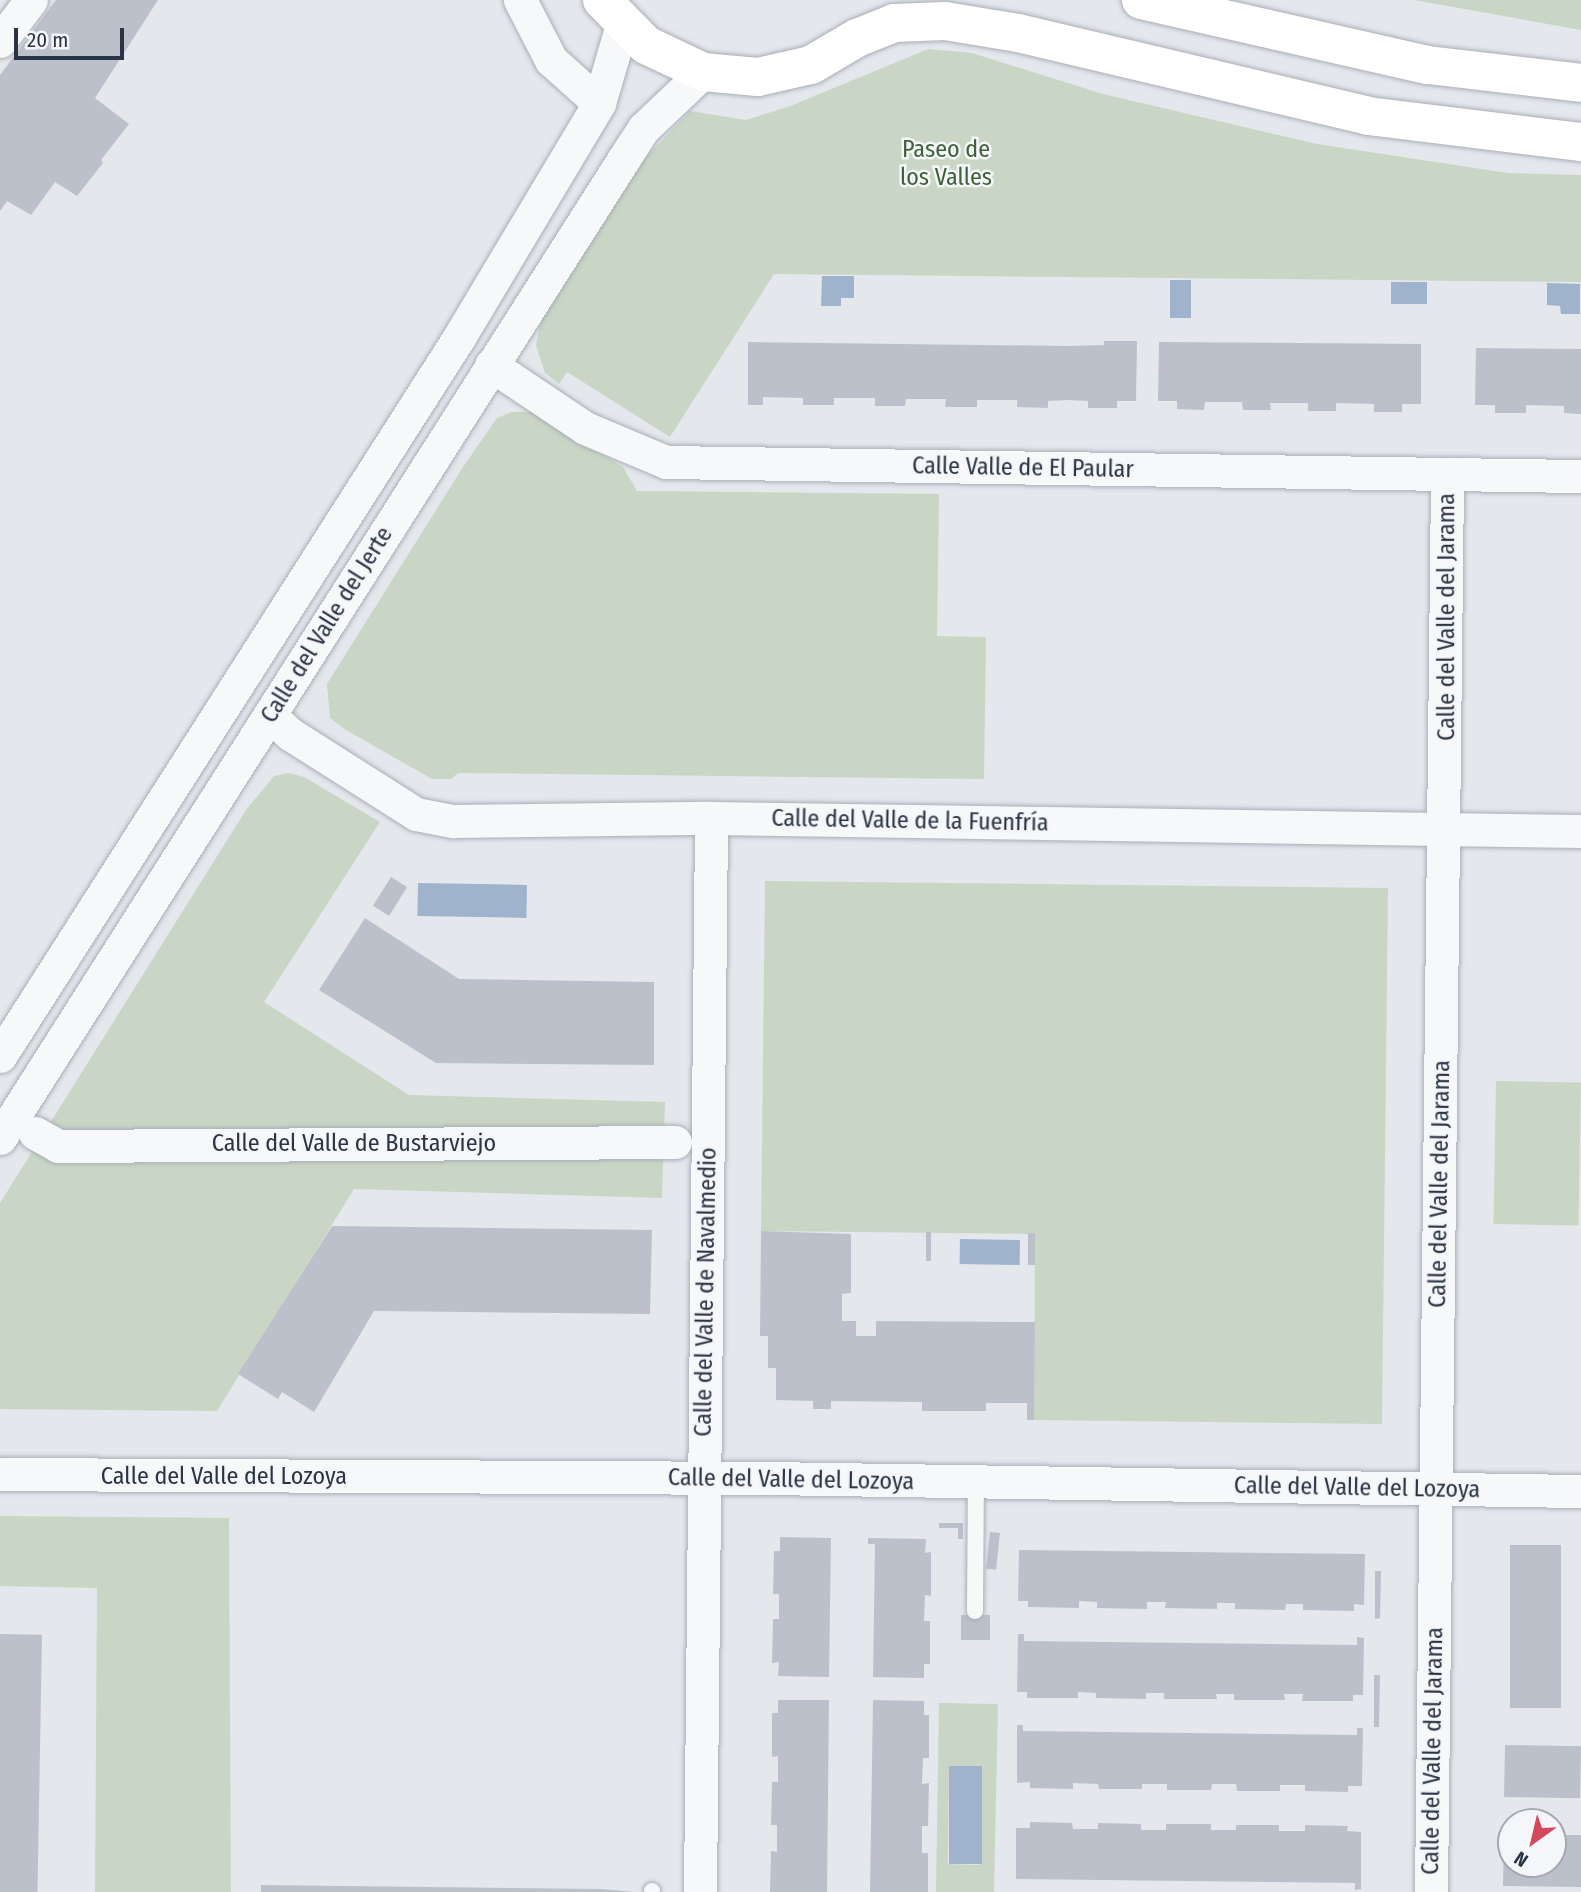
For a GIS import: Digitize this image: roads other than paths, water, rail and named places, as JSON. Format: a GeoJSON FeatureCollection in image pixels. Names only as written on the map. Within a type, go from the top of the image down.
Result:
{"type":"FeatureCollection","features":[{"type":"Feature","properties":{"kind":"main road"},"geometry":{"type":"LineString","coordinates":[[857,38],[890,0]]}},
{"type":"Feature","properties":{"kind":"main road"},"geometry":{"type":"LineString","coordinates":[[1141,0],[1428,65],[1581,83]]}},
{"type":"Feature","properties":{"kind":"main road"},"geometry":{"type":"LineString","coordinates":[[612,12],[646,45],[703,72],[758,77],[810,65],[857,38],[894,23],[945,21],[1018,33],[1368,116],[1581,142]]}},
{"type":"Feature","properties":{"kind":"street"},"geometry":{"type":"LineString","coordinates":[[0,41],[31,0]]}},
{"type":"Feature","properties":{"kind":"street"},"geometry":{"type":"LineString","coordinates":[[520,0],[551,60],[599,103]]}},
{"type":"Feature","properties":{"kind":"street","name":"Calle del Valle del Jerte"},"geometry":{"type":"LineString","coordinates":[[0,1056],[428,386],[599,103],[612,12]]}},
{"type":"Feature","properties":{"kind":"street","name":"Calle del Valle del Jerte"},"geometry":{"type":"LineString","coordinates":[[0,1138],[622,160],[657,115],[703,72]]}},
{"type":"Feature","properties":{"kind":"street","name":"Calle Valle de El Paular"},"geometry":{"type":"LineString","coordinates":[[491,365],[585,428],[666,462],[1581,476]]}},
{"type":"Feature","properties":{"kind":"street","name":"Calle del Valle del Jarama"},"geometry":{"type":"LineString","coordinates":[[1432,1892],[1446,827],[1447,475]]}},
{"type":"Feature","properties":{"kind":"street","name":"Calle del Valle de la Fuenfría"},"geometry":{"type":"LineString","coordinates":[[270,715],[290,734],[416,814],[453,821],[711,818],[1581,831]]}},
{"type":"Feature","properties":{"kind":"street","name":"Calle del Valle de Navalmedio"},"geometry":{"type":"LineString","coordinates":[[699,1892],[711,818]]}},
{"type":"Feature","properties":{"kind":"street","name":"Calle del Valle de Bustarviejo"},"geometry":{"type":"LineString","coordinates":[[36,1133],[58,1146],[675,1142]]}},
{"type":"Feature","properties":{"kind":"street","name":"Calle del Valle del Lozoya"},"geometry":{"type":"LineString","coordinates":[[0,1474],[704,1478],[1581,1491]]}},
{"type":"Feature","properties":{"kind":"lane"},"geometry":{"type":"LineString","coordinates":[[975,1611],[976,1482]]}},
{"type":"Feature","properties":{"kind":"water"},"geometry":{"type":"Polygon","coordinates":[[[822,276],[854,276],[854,298],[841,298],[841,306],[821,306],[822,276]]]}},
{"type":"Feature","properties":{"kind":"water"},"geometry":{"type":"Polygon","coordinates":[[[1170,280],[1191,280],[1191,318],[1170,318],[1170,280]]]}},
{"type":"Feature","properties":{"kind":"water"},"geometry":{"type":"Polygon","coordinates":[[[1391,282],[1427,282],[1427,304],[1391,304],[1391,282]]]}},
{"type":"Feature","properties":{"kind":"water"},"geometry":{"type":"Polygon","coordinates":[[[1547,283],[1580,284],[1580,314],[1561,314],[1560,306],[1547,305],[1547,283]]]}},
{"type":"Feature","properties":{"kind":"water"},"geometry":{"type":"Polygon","coordinates":[[[418,883],[527,885],[526,918],[417,916],[418,883]]]}},
{"type":"Feature","properties":{"kind":"water"},"geometry":{"type":"Polygon","coordinates":[[[960,1239],[1020,1240],[1020,1265],[960,1264],[960,1239]]]}},
{"type":"Feature","properties":{"kind":"water"},"geometry":{"type":"Polygon","coordinates":[[[949,1766],[982,1766],[982,1864],[949,1864],[949,1766]]]}},
{"type":"Feature","properties":{"kind":"park label","name":"Paseo de los Valles"},"geometry":{"type":"Point","coordinates":[946,164]}}]}
